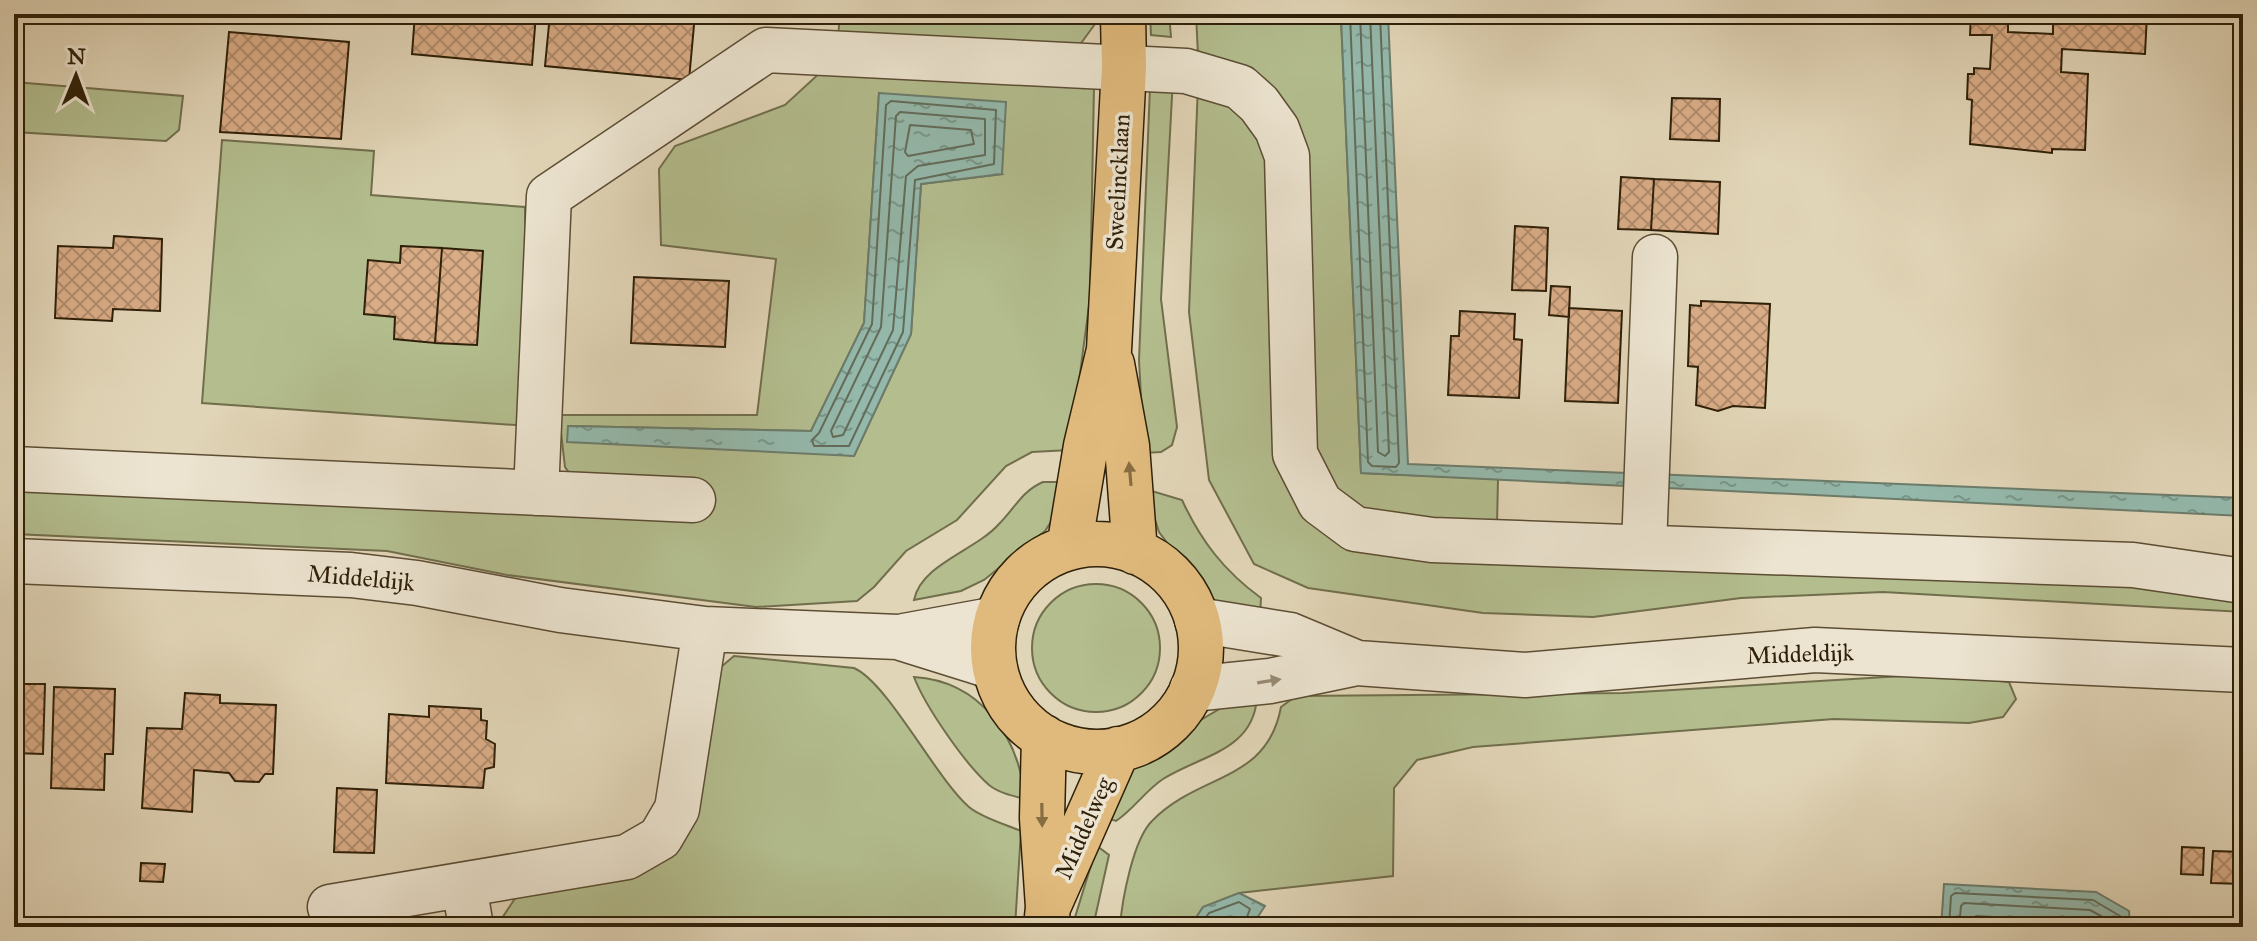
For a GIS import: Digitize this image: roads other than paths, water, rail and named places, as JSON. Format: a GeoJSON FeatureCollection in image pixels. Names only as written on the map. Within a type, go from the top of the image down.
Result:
{"type":"FeatureCollection","features":[{"type":"Feature","properties":{"kind":"main road","name":"Sweelincklaan"},"geometry":{"type":"LineString","coordinates":[[1069,548],[1086,446],[1109,350],[1124,67],[1123,14]]}},
{"type":"Feature","properties":{"kind":"main road","name":"Sweelincklaan"},"geometry":{"type":"LineString","coordinates":[[1109,350],[1127,446],[1135,552]]}},
{"type":"Feature","properties":{"kind":"main road"},"geometry":{"type":"LineString","coordinates":[[1103,544],[1135,552],[1174,578],[1197,620],[1201,655],[1192,689],[1184,704],[1162,729],[1118,749],[1080,750],[1044,737],[1016,713],[1002,691],[994,667],[993,643],[997,619],[1018,580],[1041,560],[1069,548],[1103,544]]}},
{"type":"Feature","properties":{"kind":"main road","name":"Middelweg"},"geometry":{"type":"LineString","coordinates":[[1044,737],[1042,818],[1047,917]]}},
{"type":"Feature","properties":{"kind":"main road","name":"Middelweg"},"geometry":{"type":"LineString","coordinates":[[1047,917],[1118,749]]}},
{"type":"Feature","properties":{"kind":"street"},"geometry":{"type":"LineString","coordinates":[[536,493],[549,196],[766,50],[1124,67],[1186,71],[1240,87],[1259,104],[1277,129],[1287,156],[1295,454],[1320,503],[1355,529],[1432,540],[1645,530],[2133,565],[2243,581]]}},
{"type":"Feature","properties":{"kind":"street"},"geometry":{"type":"LineString","coordinates":[[1645,530],[1655,257]]}},
{"type":"Feature","properties":{"kind":"street"},"geometry":{"type":"LineString","coordinates":[[14,469],[693,500]]}},
{"type":"Feature","properties":{"kind":"street","name":"Middeldijk"},"geometry":{"type":"LineString","coordinates":[[14,561],[351,575],[417,583],[560,610],[705,629],[898,637],[997,619]]}},
{"type":"Feature","properties":{"kind":"street","name":"Middeldijk"},"geometry":{"type":"LineString","coordinates":[[1197,620],[1290,635],[1357,663]]}},
{"type":"Feature","properties":{"kind":"street"},"geometry":{"type":"LineString","coordinates":[[330,907],[627,857],[660,838],[677,809],[705,629]]}},
{"type":"Feature","properties":{"kind":"street","name":"Middeldijk"},"geometry":{"type":"LineString","coordinates":[[898,637],[994,667]]}},
{"type":"Feature","properties":{"kind":"street","name":"Middeldijk"},"geometry":{"type":"LineString","coordinates":[[1192,689],[1270,681],[1357,663],[1525,675],[1815,650],[2243,670]]}},
{"type":"Feature","properties":{"kind":"street"},"geometry":{"type":"LineString","coordinates":[[464,885],[471,927]]}},
{"type":"Feature","properties":{"kind":"water"},"geometry":{"type":"Polygon","coordinates":[[[1388,15],[1408,464],[2243,498],[2243,516],[1361,473],[1341,17],[1388,15]]]}},
{"type":"Feature","properties":{"kind":"water"},"geometry":{"type":"Polygon","coordinates":[[[879,93],[1006,102],[1002,174],[921,184],[911,334],[854,456],[567,442],[568,426],[811,431],[864,323],[879,93]]]}},
{"type":"Feature","properties":{"kind":"water"},"geometry":{"type":"Polygon","coordinates":[[[1944,884],[2096,892],[2129,911],[2130,927],[1941,927],[1944,884]]]}},
{"type":"Feature","properties":{"kind":"water"},"geometry":{"type":"Polygon","coordinates":[[[1239,893],[1265,906],[1251,927],[1190,927],[1203,907],[1239,893]]]}}]}
